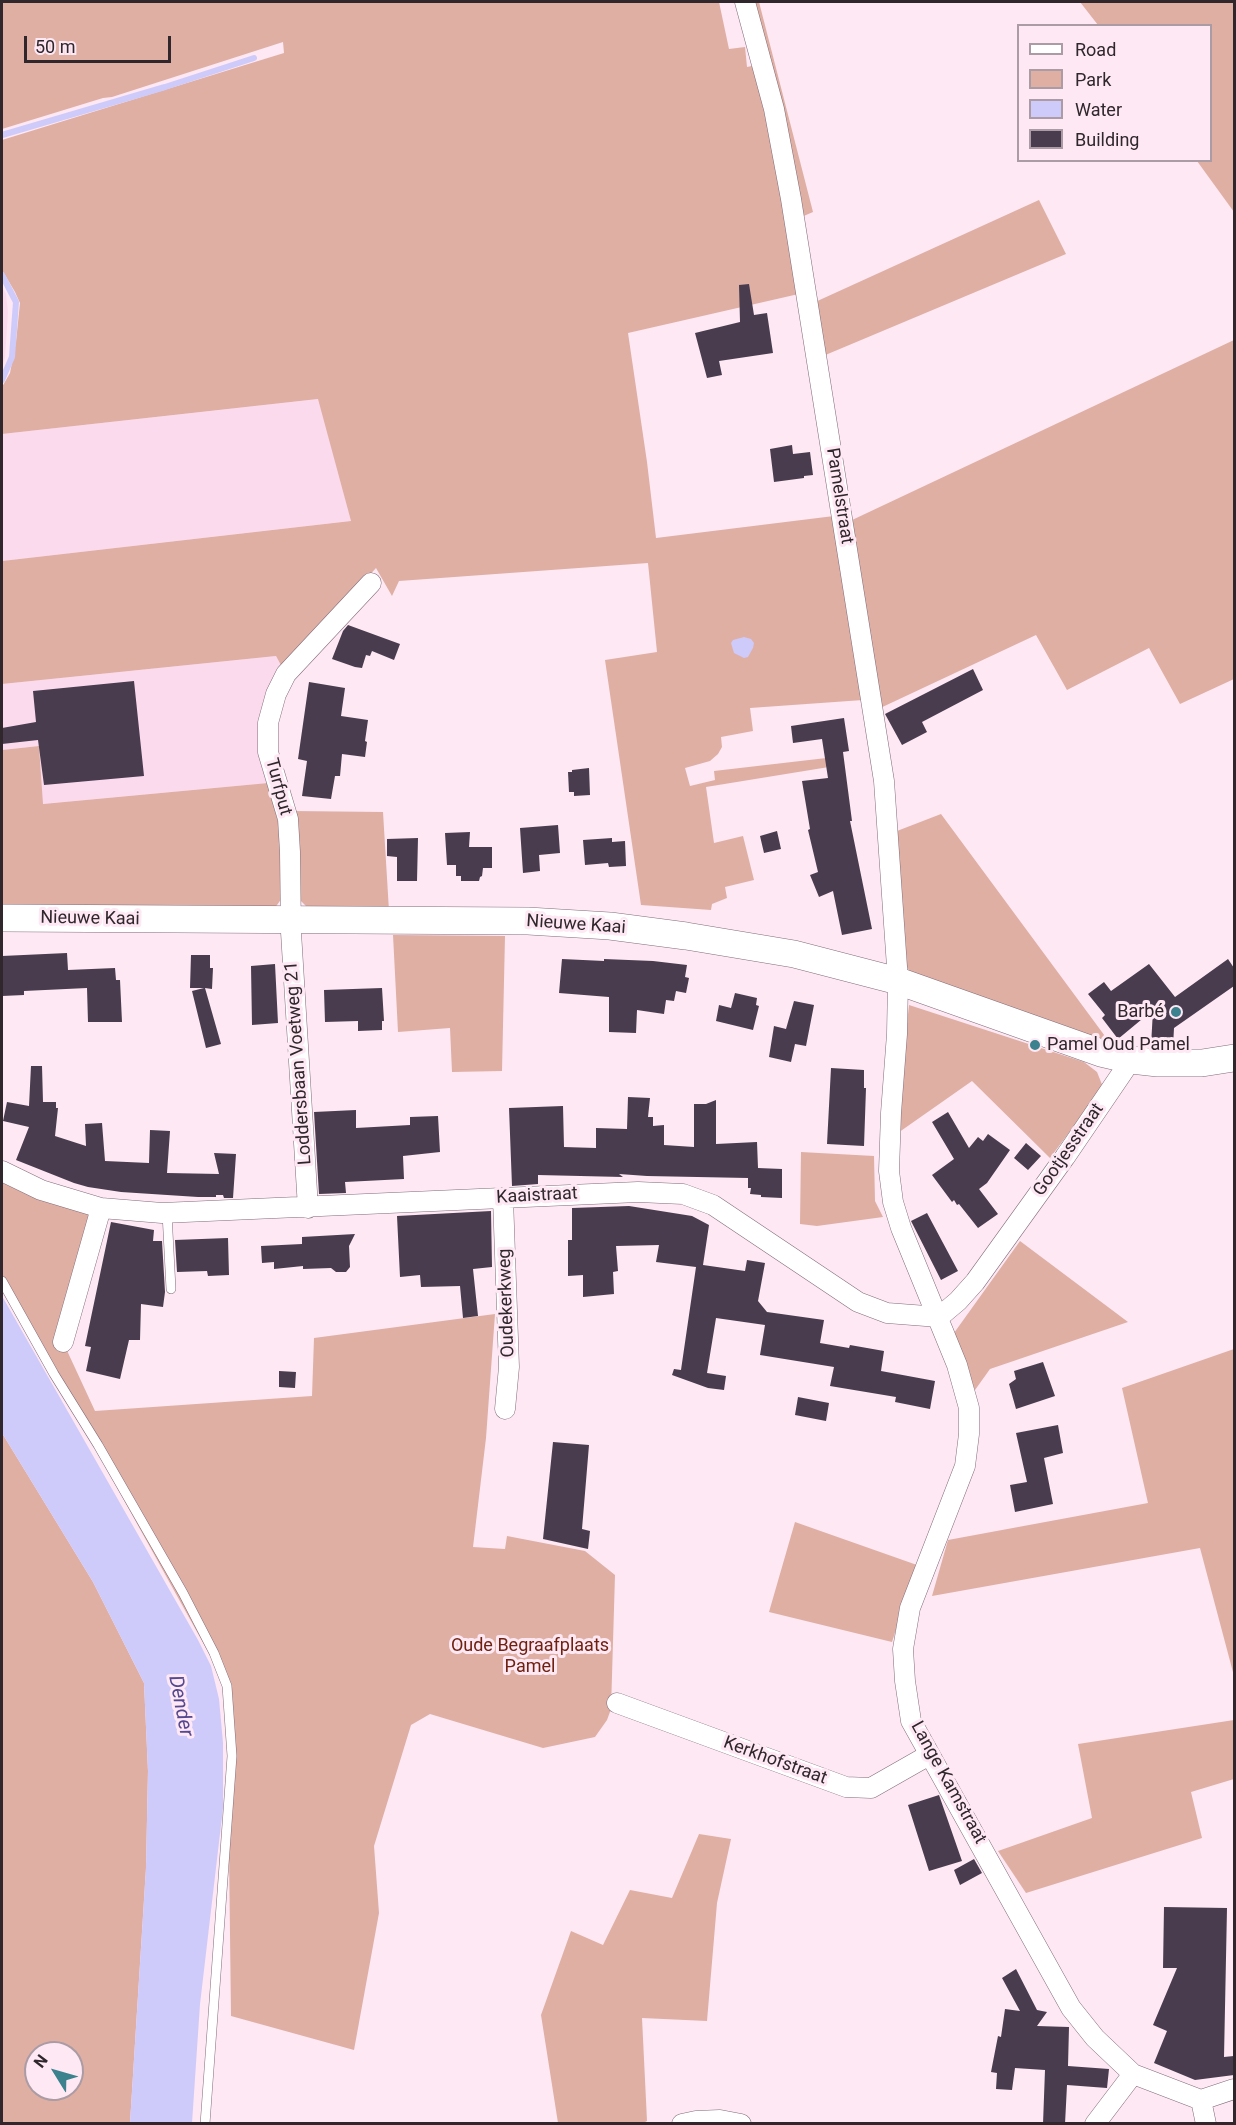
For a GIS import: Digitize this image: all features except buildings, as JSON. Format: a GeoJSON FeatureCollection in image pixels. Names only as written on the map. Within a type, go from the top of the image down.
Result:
{"type":"FeatureCollection","features":[{"type":"Feature","properties":{"kind":"main road","name":"Nieuwe Kaai"},"geometry":{"type":"LineString","coordinates":[[2,918],[528,921],[610,926],[794,954],[1101,1053],[1131,1060]]}},
{"type":"Feature","properties":{"kind":"main road"},"geometry":{"type":"LineString","coordinates":[[1131,1060],[1158,1063],[1202,1063],[1234,1058]]}},
{"type":"Feature","properties":{"kind":"street","name":"Pamelstraat"},"geometry":{"type":"LineString","coordinates":[[745,2],[774,109],[791,199],[884,781],[898,988],[889,1171],[892,1202],[939,1317]]}},
{"type":"Feature","properties":{"kind":"street","name":"Turfput"},"geometry":{"type":"LineString","coordinates":[[291,919],[288,819],[268,752],[268,723],[276,694],[286,674],[371,583]]}},
{"type":"Feature","properties":{"kind":"street","name":"Loddersbaan Voetweg 21"},"geometry":{"type":"LineString","coordinates":[[291,919],[308,1208]]}},
{"type":"Feature","properties":{"kind":"street","name":"Gootjesstraat"},"geometry":{"type":"LineString","coordinates":[[939,1317],[975,1282],[1065,1158],[1131,1060]]}},
{"type":"Feature","properties":{"kind":"street","name":"Kaaistraat"},"geometry":{"type":"LineString","coordinates":[[2,1171],[41,1190],[101,1208],[167,1212],[308,1208],[638,1192],[683,1194],[713,1204],[858,1302],[886,1313],[939,1317]]}},
{"type":"Feature","properties":{"kind":"street","name":"Oudekerkweg"},"geometry":{"type":"LineString","coordinates":[[503,1198],[509,1368],[505,1409]]}},
{"type":"Feature","properties":{"kind":"street"},"geometry":{"type":"LineString","coordinates":[[63,1342],[101,1208]]}},
{"type":"Feature","properties":{"kind":"street","name":"Lange Kamstraat"},"geometry":{"type":"LineString","coordinates":[[939,1317],[957,1365],[969,1408],[969,1434],[965,1466],[910,1608],[903,1649],[905,1681],[912,1721],[1071,2008],[1095,2038],[1133,2074],[1201,2100]]}},
{"type":"Feature","properties":{"kind":"street","name":"Kerkhofstraat"},"geometry":{"type":"LineString","coordinates":[[617,1703],[846,1787],[871,1788],[929,1755]]}},
{"type":"Feature","properties":{"kind":"street"},"geometry":{"type":"LineString","coordinates":[[1095,2124],[1133,2074]]}},
{"type":"Feature","properties":{"kind":"street"},"geometry":{"type":"LineString","coordinates":[[1206,2124],[1201,2100],[1234,2089]]}},
{"type":"Feature","properties":{"kind":"street"},"geometry":{"type":"LineString","coordinates":[[682,2124],[720,2120],[741,2124]]}},
{"type":"Feature","properties":{"kind":"lane"},"geometry":{"type":"LineString","coordinates":[[167,1212],[171,1289]]}},
{"type":"Feature","properties":{"kind":"lane"},"geometry":{"type":"LineString","coordinates":[[2,1281],[183,1593],[214,1653],[227,1686],[232,1756],[205,2124]]}},
{"type":"Feature","properties":{"kind":"shaded area"},"geometry":{"type":"Polygon","coordinates":[[[2,287],[6,294],[8,312],[5,358],[2,368],[2,287]]]}},
{"type":"Feature","properties":{"kind":"shaded area"},"geometry":{"type":"Polygon","coordinates":[[[319,399],[351,521],[2,561],[2,434],[319,399]]]}},
{"type":"Feature","properties":{"kind":"shaded area"},"geometry":{"type":"Polygon","coordinates":[[[276,656],[283,669],[268,689],[258,749],[268,783],[42,804],[39,746],[2,750],[2,684],[276,656]]]}},
{"type":"Feature","properties":{"kind":"green space"},"geometry":{"type":"Polygon","coordinates":[[[2,2],[719,2],[729,49],[745,47],[747,67],[757,65],[803,293],[628,333],[656,538],[834,516],[863,700],[750,708],[753,731],[721,737],[722,747],[710,761],[685,768],[690,786],[715,780],[714,771],[835,757],[835,766],[706,787],[714,843],[743,836],[754,880],[725,887],[727,898],[712,904],[711,910],[641,905],[605,660],[657,652],[648,563],[399,581],[392,596],[376,568],[283,669],[276,656],[2,684],[2,561],[351,521],[318,399],[2,434],[2,387],[10,373],[20,303],[2,270],[2,140],[284,53],[283,42],[112,97],[2,129],[2,2]]]}},
{"type":"Feature","properties":{"kind":"green space"},"geometry":{"type":"Polygon","coordinates":[[[750,2],[759,2],[813,212],[799,218],[750,2]]]}},
{"type":"Feature","properties":{"kind":"green space"},"geometry":{"type":"Polygon","coordinates":[[[1080,2],[1234,2],[1234,212],[1198,162],[1212,162],[1212,24],[1097,24],[1080,2]]]}},
{"type":"Feature","properties":{"kind":"green space"},"geometry":{"type":"Polygon","coordinates":[[[1039,200],[1066,254],[823,356],[813,303],[1039,200]]]}},
{"type":"Feature","properties":{"kind":"green space"},"geometry":{"type":"Polygon","coordinates":[[[1234,340],[1234,679],[1180,704],[1149,648],[1067,690],[1036,635],[876,710],[850,521],[1234,340]]]}},
{"type":"Feature","properties":{"kind":"green space"},"geometry":{"type":"Polygon","coordinates":[[[39,746],[43,804],[268,783],[282,837],[282,898],[274,909],[2,907],[2,750],[39,746]]]}},
{"type":"Feature","properties":{"kind":"green space"},"geometry":{"type":"Polygon","coordinates":[[[292,811],[383,812],[389,911],[315,910],[300,900],[292,811]]]}},
{"type":"Feature","properties":{"kind":"green space"},"geometry":{"type":"Polygon","coordinates":[[[941,814],[1113,1047],[912,975],[907,967],[897,831],[941,814]]]}},
{"type":"Feature","properties":{"kind":"green space"},"geometry":{"type":"Polygon","coordinates":[[[393,935],[505,936],[502,1071],[452,1072],[450,1028],[398,1032],[393,935]]]}},
{"type":"Feature","properties":{"kind":"green space"},"geometry":{"type":"Polygon","coordinates":[[[909,1005],[1084,1062],[1097,1072],[1103,1087],[1050,1158],[972,1081],[895,1135],[909,1005]]]}},
{"type":"Feature","properties":{"kind":"green space"},"geometry":{"type":"Polygon","coordinates":[[[801,1152],[874,1156],[875,1201],[883,1217],[817,1226],[800,1224],[801,1152]]]}},
{"type":"Feature","properties":{"kind":"green space","name":"Oude Begraafplaats Pamel"},"geometry":{"type":"Polygon","coordinates":[[[2,1180],[60,1206],[101,1208],[63,1342],[95,1411],[312,1396],[314,1338],[495,1314],[486,1438],[473,1547],[505,1549],[507,1536],[585,1551],[615,1575],[611,1709],[607,1720],[595,1737],[543,1748],[430,1714],[411,1725],[374,1846],[379,1913],[354,2050],[231,2016],[227,1686],[54,1374],[2,1274],[2,1180]]]}},
{"type":"Feature","properties":{"kind":"green space"},"geometry":{"type":"Polygon","coordinates":[[[1020,1241],[1128,1322],[990,1369],[975,1390],[954,1333],[1020,1241]]]}},
{"type":"Feature","properties":{"kind":"green space"},"geometry":{"type":"Polygon","coordinates":[[[1234,1349],[1234,1676],[1200,1548],[932,1596],[948,1540],[1148,1503],[1122,1388],[1234,1349]]]}},
{"type":"Feature","properties":{"kind":"green space"},"geometry":{"type":"Polygon","coordinates":[[[2,1433],[93,1582],[144,1683],[148,1771],[146,1868],[130,2123],[2,2123],[2,1433]]]}},
{"type":"Feature","properties":{"kind":"green space"},"geometry":{"type":"Polygon","coordinates":[[[795,1522],[917,1565],[892,1642],[769,1612],[795,1522]]]}},
{"type":"Feature","properties":{"kind":"green space"},"geometry":{"type":"Polygon","coordinates":[[[1234,1720],[1234,1779],[1191,1792],[1202,1838],[1026,1893],[998,1851],[1092,1818],[1078,1744],[1234,1720]]]}},
{"type":"Feature","properties":{"kind":"green space"},"geometry":{"type":"Polygon","coordinates":[[[699,1834],[731,1839],[717,1903],[707,2021],[642,2018],[647,2121],[641,2124],[558,2123],[541,2015],[571,1931],[603,1945],[630,1890],[672,1898],[699,1834]]]}},
{"type":"Feature","properties":{"kind":"water"},"geometry":{"type":"Polygon","coordinates":[[[744,637],[751,639],[754,643],[748,657],[744,658],[734,653],[731,643],[733,640],[744,637]]]}},
{"type":"Feature","properties":{"kind":"water","name":"Dender"},"geometry":{"type":"Polygon","coordinates":[[[2,1296],[198,1640],[211,1666],[219,1699],[223,1743],[223,1808],[200,2004],[192,2123],[130,2123],[146,1868],[148,1771],[144,1683],[93,1582],[2,1433],[2,1296]]]}},
{"type":"Feature","properties":{"kind":"waterway"},"geometry":{"type":"LineString","coordinates":[[2,135],[254,58]]}},
{"type":"Feature","properties":{"kind":"waterway"},"geometry":{"type":"LineString","coordinates":[[2,275],[16,302],[12,357],[2,380]]}},
{"type":"Feature","properties":{"kind":"place","name":"Barbé"},"geometry":{"type":"Point","coordinates":[1176,1012]}},
{"type":"Feature","properties":{"kind":"place","name":"Pamel Oud Pamel"},"geometry":{"type":"Point","coordinates":[1035,1045]}}]}
